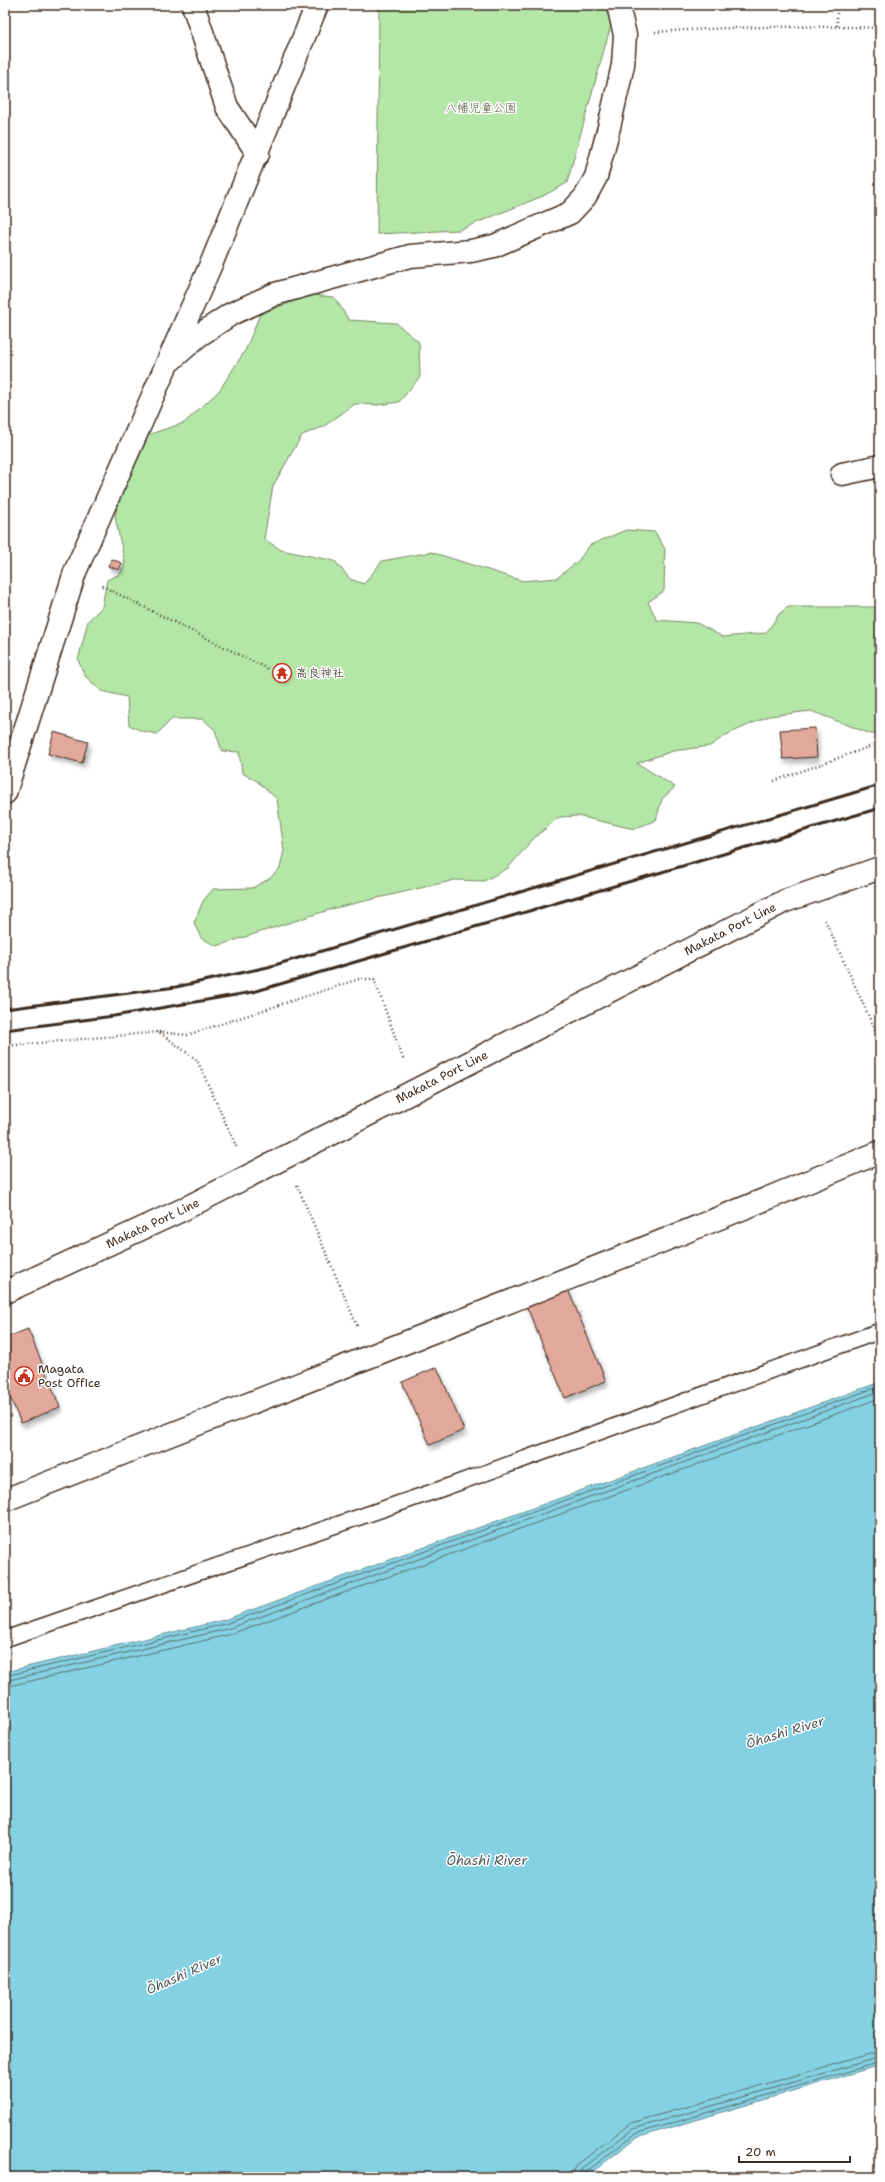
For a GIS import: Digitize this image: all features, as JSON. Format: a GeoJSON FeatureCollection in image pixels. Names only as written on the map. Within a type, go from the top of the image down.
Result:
{"type":"FeatureCollection","features":[{"type":"Feature","properties":{"kind":"street"},"geometry":{"type":"LineString","coordinates":[[193,5],[227,107],[258,154]]}},
{"type":"Feature","properties":{"kind":"street"},"geometry":{"type":"LineString","coordinates":[[5,793],[75,572],[258,154],[317,5]]}},
{"type":"Feature","properties":{"kind":"street"},"geometry":{"type":"LineString","coordinates":[[166,365],[198,336],[232,314],[275,294],[410,256],[471,251],[494,246],[570,213],[585,197],[596,177],[623,65],[625,35],[618,5]]}},
{"type":"Feature","properties":{"kind":"street"},"geometry":{"type":"LineString","coordinates":[[842,474],[880,466]]}},
{"type":"Feature","properties":{"kind":"street","name":"Makata Port Line"},"geometry":{"type":"LineString","coordinates":[[5,1292],[182,1210],[785,901],[880,868]]}},
{"type":"Feature","properties":{"kind":"street"},"geometry":{"type":"LineString","coordinates":[[5,1500],[254,1400],[370,1357],[880,1152]]}},
{"type":"Feature","properties":{"kind":"lane"},"geometry":{"type":"LineString","coordinates":[[5,1638],[438,1490],[880,1331]]}},
{"type":"Feature","properties":{"kind":"path"},"geometry":{"type":"LineString","coordinates":[[836,26],[837,5]]}},
{"type":"Feature","properties":{"kind":"path"},"geometry":{"type":"LineString","coordinates":[[625,35],[726,27],[836,26],[880,28]]}},
{"type":"Feature","properties":{"kind":"path"},"geometry":{"type":"LineString","coordinates":[[75,572],[268,669]]}},
{"type":"Feature","properties":{"kind":"path"},"geometry":{"type":"LineString","coordinates":[[774,781],[880,743]]}},
{"type":"Feature","properties":{"kind":"path"},"geometry":{"type":"LineString","coordinates":[[812,892],[880,1041]]}},
{"type":"Feature","properties":{"kind":"path"},"geometry":{"type":"LineString","coordinates":[[5,1046],[160,1032],[187,1035],[359,979],[374,979],[415,1091]]}},
{"type":"Feature","properties":{"kind":"path"},"geometry":{"type":"LineString","coordinates":[[160,1032],[197,1060],[249,1176]]}},
{"type":"Feature","properties":{"kind":"path"},"geometry":{"type":"LineString","coordinates":[[285,1157],[370,1357]]}},
{"type":"Feature","properties":{"kind":"green space","name":"八幡児童公園"},"geometry":{"type":"Polygon","coordinates":[[[379,5],[605,5],[611,25],[567,183],[543,196],[459,230],[377,234],[379,5]]]}},
{"type":"Feature","properties":{"kind":"green space"},"geometry":{"type":"Polygon","coordinates":[[[310,295],[334,297],[349,320],[396,323],[419,342],[420,377],[399,402],[378,405],[355,404],[323,427],[302,435],[273,486],[264,539],[281,550],[335,561],[350,579],[364,584],[382,561],[431,552],[523,581],[557,578],[578,561],[590,545],[626,530],[655,532],[665,549],[664,591],[648,602],[657,620],[697,623],[723,637],[766,633],[780,613],[788,607],[880,607],[880,734],[871,734],[811,711],[769,716],[726,735],[710,746],[673,751],[637,763],[675,787],[662,799],[656,820],[634,829],[578,816],[559,817],[532,840],[508,868],[484,881],[455,880],[335,908],[217,946],[201,938],[194,923],[203,901],[213,889],[252,888],[269,879],[280,868],[284,850],[277,799],[257,781],[242,773],[239,752],[222,751],[215,730],[203,719],[172,719],[157,734],[142,731],[129,725],[127,697],[101,691],[85,676],[78,660],[88,621],[102,607],[107,580],[120,574],[125,563],[115,517],[126,472],[147,435],[184,423],[219,391],[246,349],[260,314],[310,295]]]}},
{"type":"Feature","properties":{"kind":"water","name":"Ōhashi River"},"geometry":{"type":"Polygon","coordinates":[[[880,1382],[880,2065],[636,2138],[586,2177],[5,2177],[5,1672],[224,1620],[880,1382]]]}},
{"type":"Feature","properties":{"kind":"building"},"geometry":{"type":"Polygon","coordinates":[[[111,559],[122,563],[119,570],[108,566],[111,559]]]}},
{"type":"Feature","properties":{"kind":"building","name":"高良神社"},"geometry":{"type":"Polygon","coordinates":[[[282,666],[289,673],[282,680],[274,673],[282,666]]]}},
{"type":"Feature","properties":{"kind":"building"},"geometry":{"type":"Polygon","coordinates":[[[815,728],[817,757],[783,759],[780,730],[815,728]]]}},
{"type":"Feature","properties":{"kind":"building"},"geometry":{"type":"Polygon","coordinates":[[[54,732],[88,742],[82,763],[48,754],[54,732]]]}},
{"type":"Feature","properties":{"kind":"building"},"geometry":{"type":"Polygon","coordinates":[[[565,1282],[606,1381],[565,1398],[523,1298],[565,1282]]]}},
{"type":"Feature","properties":{"kind":"building"},"geometry":{"type":"Polygon","coordinates":[[[28,1329],[60,1407],[21,1423],[5,1386],[5,1338],[28,1329]]]}},
{"type":"Feature","properties":{"kind":"building"},"geometry":{"type":"Polygon","coordinates":[[[437,1367],[464,1430],[430,1445],[402,1382],[437,1367]]]}},
{"type":"Feature","properties":{"kind":"railway"},"geometry":{"type":"LineString","coordinates":[[5,1009],[176,987],[268,967],[880,785]]}},
{"type":"Feature","properties":{"kind":"railway"},"geometry":{"type":"LineString","coordinates":[[5,1030],[114,1016],[253,992],[880,808]]}},
{"type":"Feature","properties":{"kind":"place","name":"高良神社"},"geometry":{"type":"Point","coordinates":[282,673]}},
{"type":"Feature","properties":{"kind":"place","name":"Magata Post Office"},"geometry":{"type":"Point","coordinates":[24,1376]}}]}
